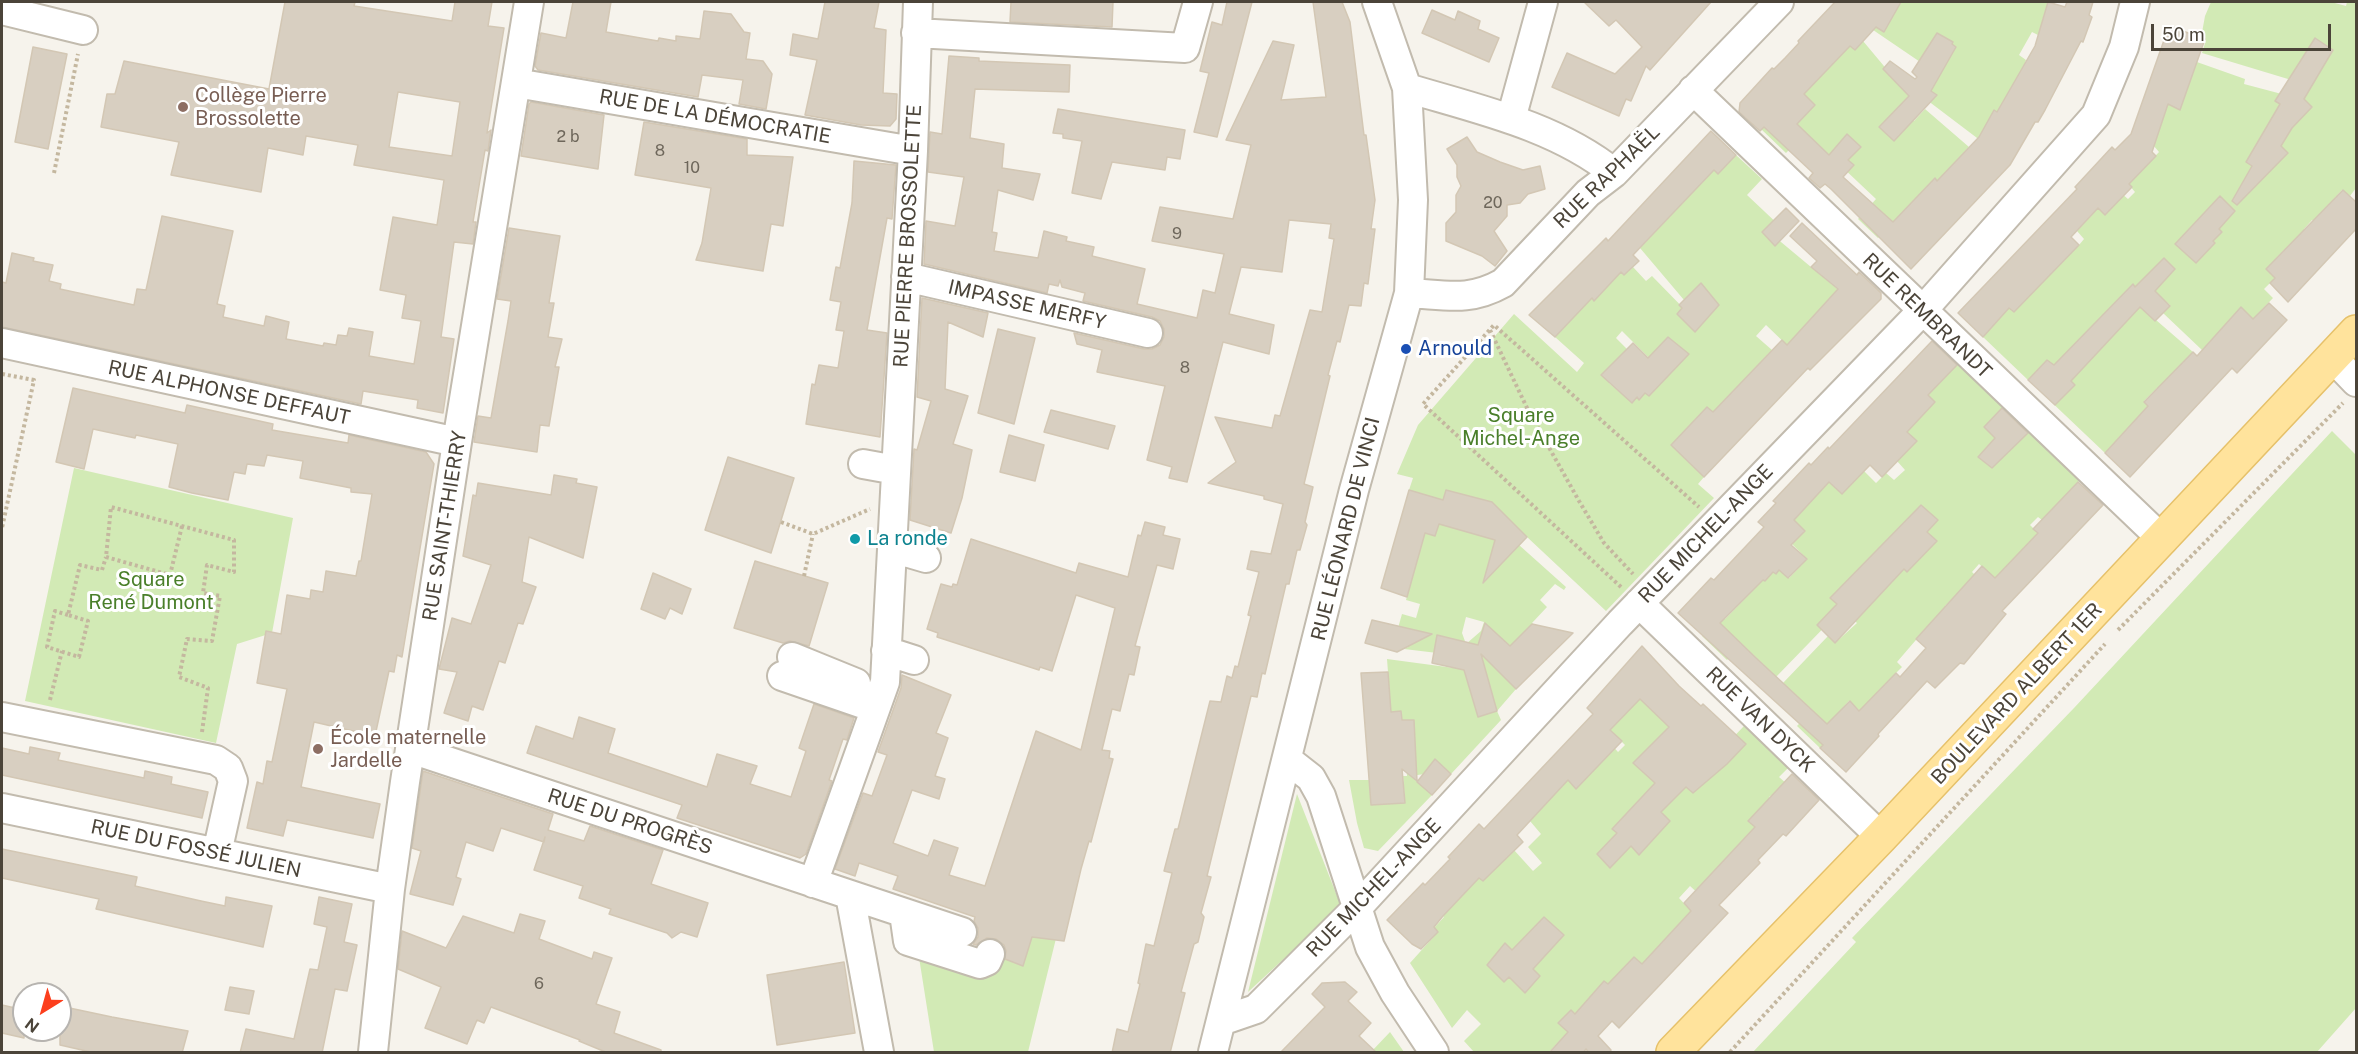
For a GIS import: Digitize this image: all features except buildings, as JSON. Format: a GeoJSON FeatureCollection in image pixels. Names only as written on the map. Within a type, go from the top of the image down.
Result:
{"type":"FeatureCollection","features":[{"type":"Feature","properties":{"kind":"main road","name":"BOULEVARD ALBERT 1ER"},"geometry":{"type":"LineString","coordinates":[[1673,1053],[2163,540],[2356,332]]}},
{"type":"Feature","properties":{"kind":"street","name":"RUE SAINT-THIERRY"},"geometry":{"type":"LineString","coordinates":[[373,1053],[390,889],[457,442],[529,2]]}},
{"type":"Feature","properties":{"kind":"street","name":"RUE PIERRE BROSSOLETTE"},"geometry":{"type":"LineString","coordinates":[[813,883],[885,682],[913,151],[918,2]]}},
{"type":"Feature","properties":{"kind":"street"},"geometry":{"type":"LineString","coordinates":[[916,33],[1185,48],[1198,2]]}},
{"type":"Feature","properties":{"kind":"street","name":"RUE LÉONARD DE VINCI"},"geometry":{"type":"LineString","coordinates":[[1213,1053],[1354,490],[1410,293],[1413,200],[1407,88],[1377,2]]}},
{"type":"Feature","properties":{"kind":"street"},"geometry":{"type":"LineString","coordinates":[[1511,119],[1543,2]]}},
{"type":"Feature","properties":{"kind":"street","name":"RUE RAPHAËL"},"geometry":{"type":"LineString","coordinates":[[1410,293],[1464,297],[1485,293],[1503,284],[1588,193],[1614,172],[1779,2]]}},
{"type":"Feature","properties":{"kind":"street","name":"RUE MICHEL-ANGE"},"geometry":{"type":"LineString","coordinates":[[1221,1021],[1256,1009],[1356,909],[1639,603],[1922,311],[2096,115],[2124,47],[2135,2]]}},
{"type":"Feature","properties":{"kind":"street"},"geometry":{"type":"LineString","coordinates":[[2,10],[83,30]]}},
{"type":"Feature","properties":{"kind":"street","name":"RUE DE LA DÉMOCRATIE"},"geometry":{"type":"LineString","coordinates":[[516,83],[913,151]]}},
{"type":"Feature","properties":{"kind":"street"},"geometry":{"type":"LineString","coordinates":[[1407,88],[1511,119],[1566,143],[1603,163],[1614,172]]}},
{"type":"Feature","properties":{"kind":"street","name":"RUE REMBRANDT"},"geometry":{"type":"LineString","coordinates":[[1693,90],[2163,540]]}},
{"type":"Feature","properties":{"kind":"street","name":"IMPASSE MERFY"},"geometry":{"type":"LineString","coordinates":[[906,277],[1148,333]]}},
{"type":"Feature","properties":{"kind":"street","name":"RUE ALPHONSE DEFFAUT"},"geometry":{"type":"LineString","coordinates":[[2,343],[457,442]]}},
{"type":"Feature","properties":{"kind":"street"},"geometry":{"type":"LineString","coordinates":[[2333,358],[2352,389]]}},
{"type":"Feature","properties":{"kind":"street"},"geometry":{"type":"LineString","coordinates":[[863,465],[896,470]]}},
{"type":"Feature","properties":{"kind":"street"},"geometry":{"type":"LineString","coordinates":[[892,548],[926,558]]}},
{"type":"Feature","properties":{"kind":"street","name":"RUE VAN DYCK"},"geometry":{"type":"LineString","coordinates":[[1639,603],[1881,837]]}},
{"type":"Feature","properties":{"kind":"street"},"geometry":{"type":"LineString","coordinates":[[886,651],[914,660]]}},
{"type":"Feature","properties":{"kind":"street"},"geometry":{"type":"LineString","coordinates":[[787,667],[878,700]]}},
{"type":"Feature","properties":{"kind":"street"},"geometry":{"type":"LineString","coordinates":[[2,717],[216,760],[228,768],[233,781],[217,853]]}},
{"type":"Feature","properties":{"kind":"street","name":"RUE DU PROGRÈS"},"geometry":{"type":"LineString","coordinates":[[411,749],[962,932]]}},
{"type":"Feature","properties":{"kind":"street"},"geometry":{"type":"LineString","coordinates":[[1288,760],[1311,778],[1321,796],[1370,947],[1401,1003],[1434,1053]]}},
{"type":"Feature","properties":{"kind":"street","name":"RUE DU FOSSÉ JULIEN"},"geometry":{"type":"LineString","coordinates":[[2,808],[390,889]]}},
{"type":"Feature","properties":{"kind":"street"},"geometry":{"type":"LineString","coordinates":[[850,895],[879,1053]]}},
{"type":"Feature","properties":{"kind":"street"},"geometry":{"type":"LineString","coordinates":[[904,913],[908,941],[980,964],[987,961],[990,954]]}},
{"type":"Feature","properties":{"kind":"path"},"geometry":{"type":"LineString","coordinates":[[54,173],[83,30]]}},
{"type":"Feature","properties":{"kind":"path"},"geometry":{"type":"LineString","coordinates":[[1639,603],[1423,404],[1494,325],[1716,523]]}},
{"type":"Feature","properties":{"kind":"path"},"geometry":{"type":"LineString","coordinates":[[1490,330],[1528,410],[1579,501],[1611,552]]}},
{"type":"Feature","properties":{"kind":"path"},"geometry":{"type":"LineString","coordinates":[[2,374],[34,380],[2,528]]}},
{"type":"Feature","properties":{"kind":"path"},"geometry":{"type":"LineString","coordinates":[[2115,633],[2352,389]]}},
{"type":"Feature","properties":{"kind":"path"},"geometry":{"type":"LineString","coordinates":[[781,522],[813,534],[876,506],[894,508]]}},
{"type":"Feature","properties":{"kind":"path"},"geometry":{"type":"LineString","coordinates":[[68,615],[80,565],[102,570],[106,557],[111,507],[234,540],[234,572],[207,565],[203,593],[220,596],[212,641],[187,639],[179,676],[208,688],[200,757]]}},
{"type":"Feature","properties":{"kind":"path"},"geometry":{"type":"LineString","coordinates":[[106,557],[170,575],[182,526]]}},
{"type":"Feature","properties":{"kind":"path"},"geometry":{"type":"LineString","coordinates":[[804,576],[813,534]]}},
{"type":"Feature","properties":{"kind":"path"},"geometry":{"type":"LineString","coordinates":[[55,611],[68,615],[88,621],[79,657],[47,647],[55,611]]}},
{"type":"Feature","properties":{"kind":"path"},"geometry":{"type":"LineString","coordinates":[[1730,1053],[2107,642]]}},
{"type":"Feature","properties":{"kind":"path"},"geometry":{"type":"LineString","coordinates":[[46,726],[62,651]]}},
{"type":"Feature","properties":{"kind":"green space"},"geometry":{"type":"Polygon","coordinates":[[[1865,2],[1876,2],[1895,12],[1901,2],[2048,2],[2042,21],[2048,40],[2032,32],[2019,55],[2026,60],[2024,66],[1981,141],[1915,91],[1929,68],[1854,17],[1865,2]]]}},
{"type":"Feature","properties":{"kind":"green space"},"geometry":{"type":"Polygon","coordinates":[[[2211,2],[2331,2],[2346,6],[2347,2],[2356,2],[2356,188],[2350,196],[2342,190],[2314,221],[2312,220],[2304,229],[2313,238],[2293,258],[2284,250],[2266,269],[2275,278],[2264,289],[2273,298],[2253,319],[2241,308],[2202,350],[2163,313],[2170,305],[2148,286],[2134,301],[2193,352],[2176,369],[2184,378],[2166,397],[2157,388],[2144,401],[2152,411],[2124,432],[2105,453],[2045,396],[2064,375],[2047,360],[2028,380],[1983,337],[2009,308],[2014,312],[2079,245],[2084,239],[2077,231],[2098,208],[2105,215],[2114,206],[2114,187],[2128,199],[2135,192],[2123,178],[2140,172],[2159,152],[2153,145],[2168,104],[2180,109],[2194,61],[2245,79],[2244,84],[2293,97],[2299,87],[2288,79],[2202,53],[2206,40],[2201,38],[2205,16],[2211,2]]]}},
{"type":"Feature","properties":{"kind":"green space"},"geometry":{"type":"Polygon","coordinates":[[[1840,36],[1855,50],[1863,41],[1909,96],[1899,107],[1914,121],[1925,109],[1969,147],[1956,161],[1948,191],[1935,179],[1878,238],[1858,219],[1876,199],[1806,133],[1786,153],[1761,129],[1780,109],[1797,124],[1815,105],[1794,85],[1840,36]]]}},
{"type":"Feature","properties":{"kind":"green space","name":"Square Michel-Ange"},"geometry":{"type":"Polygon","coordinates":[[[1736,155],[1762,179],[1747,195],[1782,228],[1775,237],[1841,292],[1811,319],[1792,350],[1766,325],[1756,336],[1772,350],[1713,413],[1707,407],[1671,445],[1704,477],[1698,484],[1714,498],[1606,611],[1527,537],[1519,545],[1566,587],[1564,590],[1555,584],[1540,600],[1547,607],[1532,623],[1538,629],[1535,632],[1529,627],[1510,646],[1499,636],[1492,665],[1516,689],[1497,711],[1501,720],[1451,774],[1435,759],[1431,773],[1411,776],[1432,795],[1378,851],[1364,848],[1349,780],[1369,780],[1371,805],[1405,802],[1403,776],[1407,776],[1404,736],[1414,720],[1402,720],[1401,711],[1391,712],[1387,659],[1454,668],[1470,663],[1454,655],[1404,649],[1408,647],[1412,631],[1398,628],[1402,614],[1416,618],[1420,604],[1406,600],[1425,533],[1435,536],[1435,498],[1409,490],[1413,478],[1397,474],[1418,425],[1514,314],[1577,372],[1584,363],[1555,337],[1573,318],[1587,294],[1594,301],[1616,267],[1624,275],[1633,267],[1646,281],[1652,276],[1695,320],[1714,299],[1701,283],[1684,300],[1640,248],[1714,170],[1718,174],[1736,155]],[[1622,331],[1616,338],[1627,349],[1615,362],[1616,375],[1609,383],[1623,395],[1654,363],[1622,331]],[[1466,617],[1462,633],[1466,644],[1481,631],[1484,622],[1466,617]]]}},
{"type":"Feature","properties":{"kind":"green space"},"geometry":{"type":"Polygon","coordinates":[[[1958,364],[2003,407],[1984,427],[2000,443],[2020,423],[2080,480],[2042,520],[2038,517],[2030,525],[2038,533],[1995,578],[1979,564],[1972,572],[1980,580],[1959,603],[1953,598],[1945,606],[1951,613],[1934,619],[1897,662],[1902,667],[1879,690],[1862,713],[1849,701],[1840,711],[1848,719],[1820,748],[1797,726],[1812,710],[1783,683],[1828,636],[1835,643],[1857,623],[1842,609],[1776,677],[1742,644],[1727,660],[1702,636],[1721,616],[1725,619],[1773,572],[1776,574],[1779,570],[1789,578],[1807,559],[1792,544],[1805,531],[1794,520],[1829,482],[1842,494],[1864,471],[1876,483],[1886,473],[1894,480],[1905,470],[1897,461],[1916,441],[1907,432],[1928,395],[1958,364]]]}},
{"type":"Feature","properties":{"kind":"green space"},"geometry":{"type":"Polygon","coordinates":[[[2332,431],[2356,455],[2356,1008],[2317,1052],[1753,1052],[1856,942],[1852,938],[2074,708],[2332,431]]]}},
{"type":"Feature","properties":{"kind":"green space","name":"Square René Dumont"},"geometry":{"type":"Polygon","coordinates":[[[74,468],[293,518],[272,633],[237,644],[216,743],[25,701],[74,468]]]}},
{"type":"Feature","properties":{"kind":"green space"},"geometry":{"type":"Polygon","coordinates":[[[1642,684],[1664,722],[1691,739],[1722,749],[1744,726],[1788,768],[1779,777],[1787,784],[1769,797],[1776,805],[1748,821],[1755,827],[1703,898],[1690,886],[1679,898],[1691,911],[1642,964],[1634,957],[1608,985],[1604,982],[1584,1004],[1578,1016],[1571,1010],[1559,1023],[1568,1032],[1549,1052],[1474,1052],[1464,1041],[1481,1024],[1467,1010],[1452,1028],[1410,963],[1437,933],[1434,928],[1444,917],[1439,912],[1473,872],[1483,881],[1493,871],[1504,839],[1533,871],[1542,863],[1528,847],[1541,834],[1530,821],[1568,780],[1576,789],[1596,768],[1611,744],[1618,752],[1625,745],[1604,724],[1642,684]]]}},
{"type":"Feature","properties":{"kind":"green space"},"geometry":{"type":"Polygon","coordinates":[[[1090,752],[1101,756],[1028,1052],[934,1052],[918,951],[1003,958],[1023,965],[1090,752]]]}},
{"type":"Feature","properties":{"kind":"green space"},"geometry":{"type":"Polygon","coordinates":[[[1297,794],[1341,906],[1248,992],[1297,794]]]}},
{"type":"Feature","properties":{"kind":"green space"},"geometry":{"type":"Polygon","coordinates":[[[1390,1032],[1404,1052],[1371,1052],[1390,1032]]]}},
{"type":"Feature","properties":{"kind":"place","name":"Collège Pierre Brossolette"},"geometry":{"type":"Point","coordinates":[183,107]}},
{"type":"Feature","properties":{"kind":"place","name":"Arnould"},"geometry":{"type":"Point","coordinates":[1406,349]}},
{"type":"Feature","properties":{"kind":"place","name":"La ronde"},"geometry":{"type":"Point","coordinates":[855,539]}},
{"type":"Feature","properties":{"kind":"place","name":"École maternelle Jardelle"},"geometry":{"type":"Point","coordinates":[318,749]}}]}
